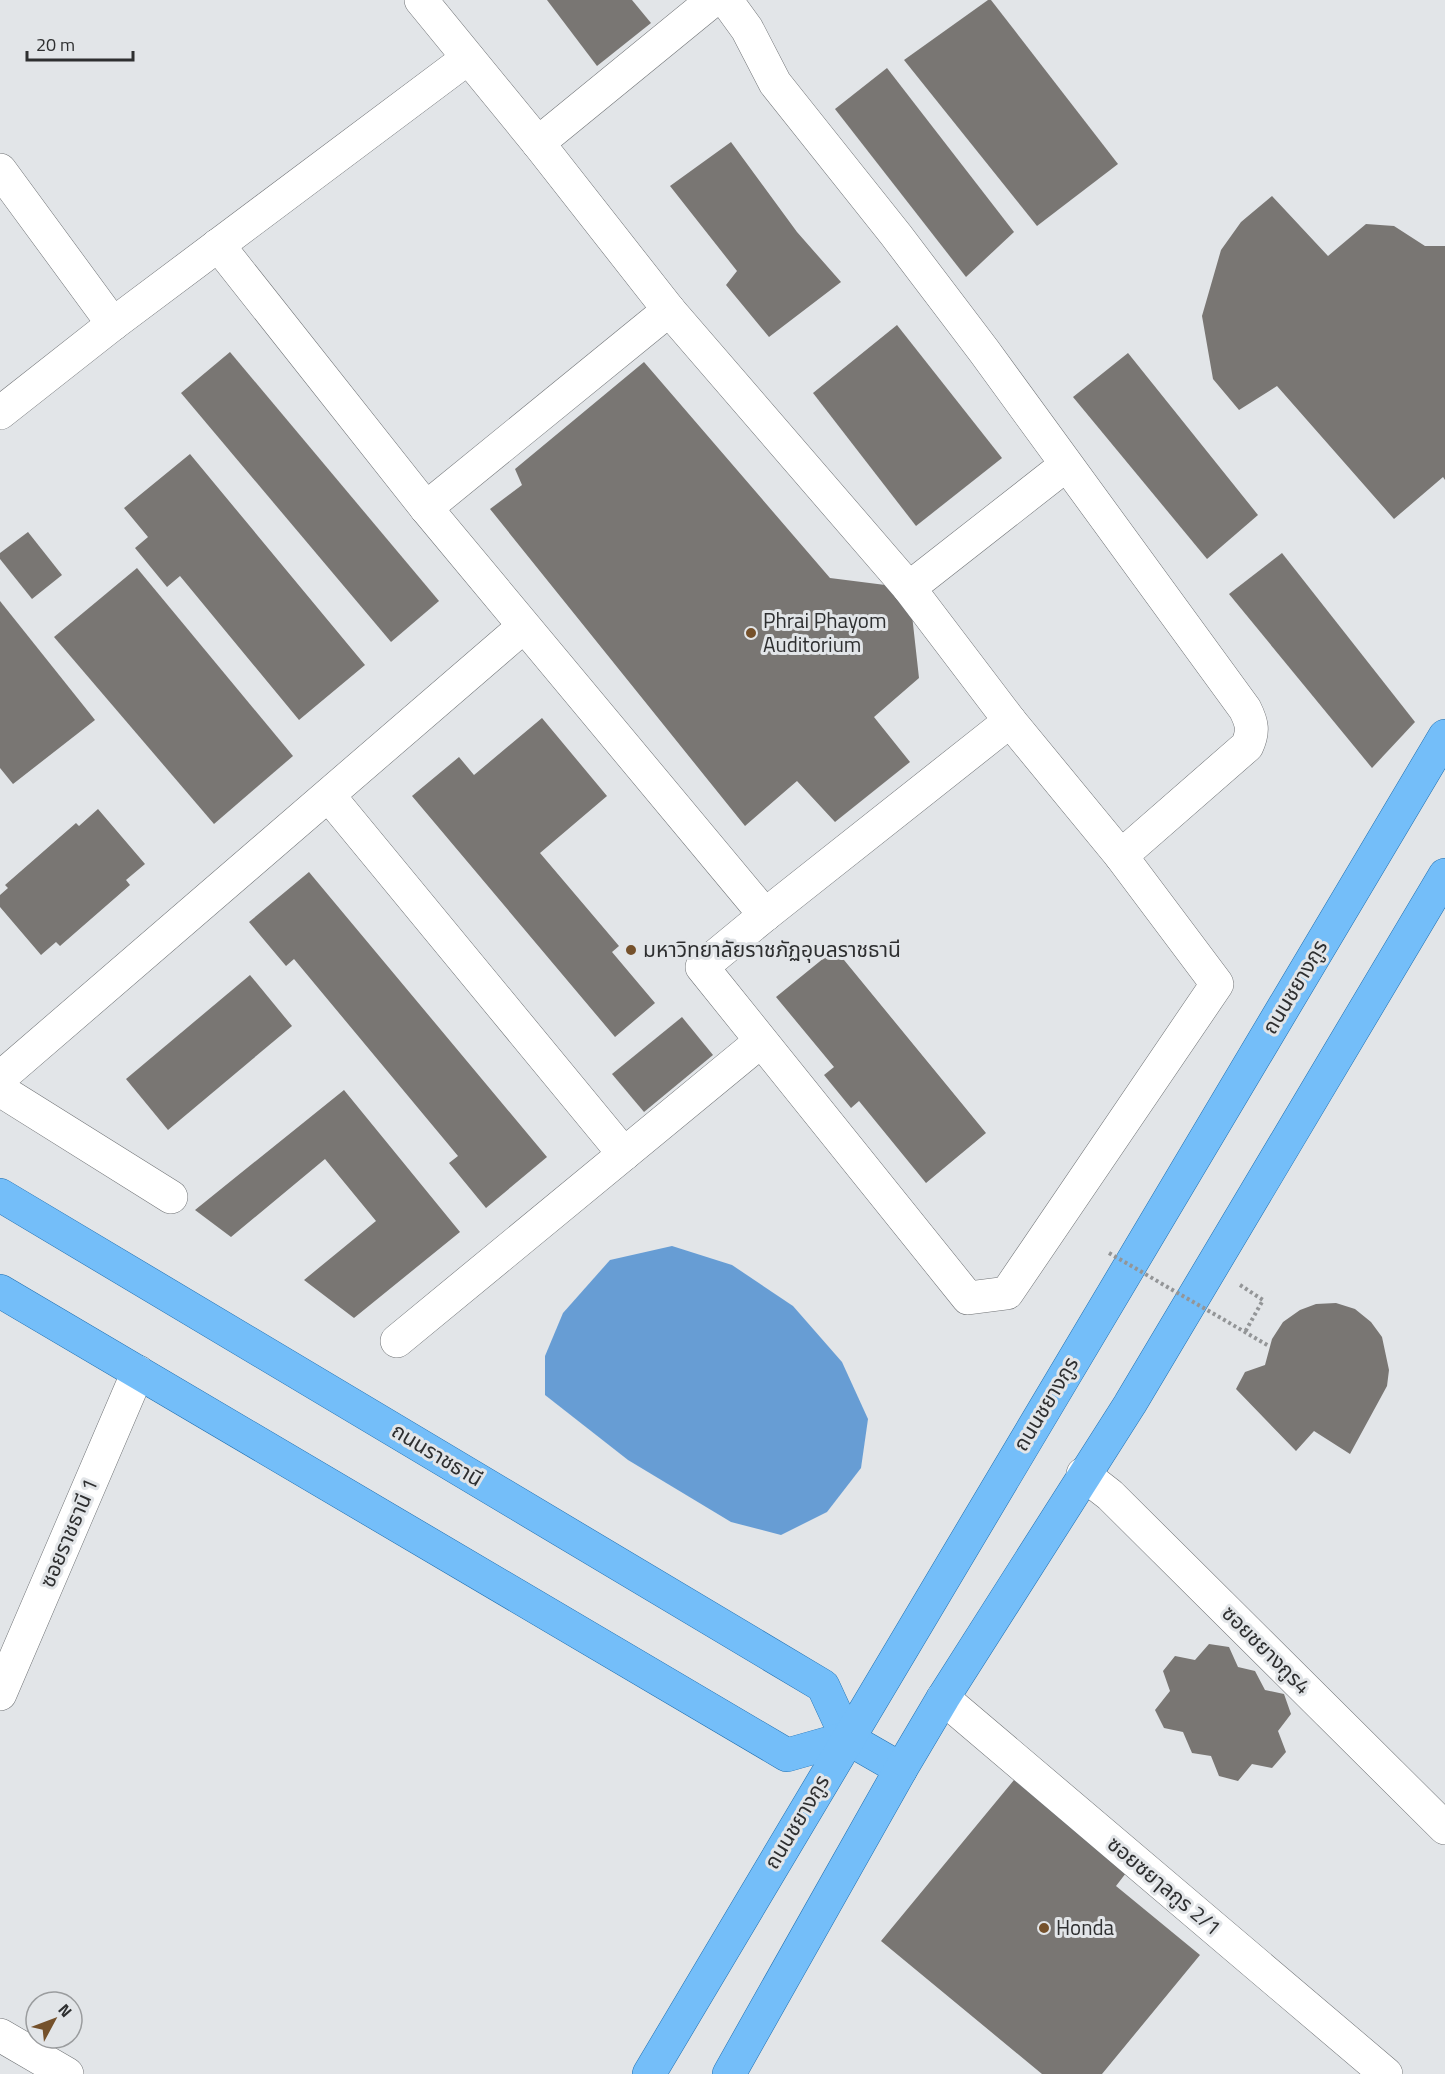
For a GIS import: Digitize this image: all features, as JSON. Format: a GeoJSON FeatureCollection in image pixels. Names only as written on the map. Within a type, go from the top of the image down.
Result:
{"type":"FeatureCollection","features":[{"type":"Feature","properties":{"kind":"main road","name":"ถนนชยางกูร"},"geometry":{"type":"LineString","coordinates":[[649,2074],[1445,736]]}},
{"type":"Feature","properties":{"kind":"main road"},"geometry":{"type":"LineString","coordinates":[[729,2074],[901,1768],[1083,1474],[1130,1404],[1445,874]]}},
{"type":"Feature","properties":{"kind":"main road","name":"ถนนราชธานี"},"geometry":{"type":"LineString","coordinates":[[0,1195],[824,1686],[847,1738]]}},
{"type":"Feature","properties":{"kind":"main road"},"geometry":{"type":"LineString","coordinates":[[0,1291],[787,1755],[847,1738],[901,1768]]}},
{"type":"Feature","properties":{"kind":"street"},"geometry":{"type":"LineString","coordinates":[[421,0],[669,309],[909,588],[1010,721],[1121,856],[1217,984],[1007,1293],[968,1298],[702,967],[1010,721]]}},
{"type":"Feature","properties":{"kind":"street"},"geometry":{"type":"LineString","coordinates":[[538,143],[712,0]]}},
{"type":"Feature","properties":{"kind":"street"},"geometry":{"type":"LineString","coordinates":[[726,0],[747,29],[775,83],[903,244],[984,351],[1251,721],[1253,734],[1247,746],[1121,856]]}},
{"type":"Feature","properties":{"kind":"street"},"geometry":{"type":"LineString","coordinates":[[0,413],[113,324],[468,57]]}},
{"type":"Feature","properties":{"kind":"street"},"geometry":{"type":"LineString","coordinates":[[0,170],[113,324]]}},
{"type":"Feature","properties":{"kind":"street"},"geometry":{"type":"LineString","coordinates":[[218,245],[523,627],[765,915]]}},
{"type":"Feature","properties":{"kind":"street"},"geometry":{"type":"LineString","coordinates":[[426,508],[669,309]]}},
{"type":"Feature","properties":{"kind":"street"},"geometry":{"type":"LineString","coordinates":[[909,588],[1066,465]]}},
{"type":"Feature","properties":{"kind":"street"},"geometry":{"type":"LineString","coordinates":[[0,1078],[523,627]]}},
{"type":"Feature","properties":{"kind":"street"},"geometry":{"type":"LineString","coordinates":[[329,796],[624,1154]]}},
{"type":"Feature","properties":{"kind":"street"},"geometry":{"type":"LineString","coordinates":[[397,1341],[760,1042]]}},
{"type":"Feature","properties":{"kind":"street"},"geometry":{"type":"LineString","coordinates":[[0,1090],[171,1197]]}},
{"type":"Feature","properties":{"kind":"street","name":"ซอยราชธานี 1"},"geometry":{"type":"LineString","coordinates":[[0,1694],[138,1372]]}},
{"type":"Feature","properties":{"kind":"street","name":"ซอยชยางกูร4"},"geometry":{"type":"LineString","coordinates":[[1083,1474],[1110,1495],[1445,1828]]}},
{"type":"Feature","properties":{"kind":"street","name":"ซอยซยๅลกูร 2/1"},"geometry":{"type":"LineString","coordinates":[[943,1698],[1386,2074]]}},
{"type":"Feature","properties":{"kind":"street"},"geometry":{"type":"LineString","coordinates":[[0,2035],[67,2074]]}},
{"type":"Feature","properties":{"kind":"path"},"geometry":{"type":"LineString","coordinates":[[1109,1253],[1269,1346]]}},
{"type":"Feature","properties":{"kind":"path"},"geometry":{"type":"LineString","coordinates":[[1245,1332],[1263,1300]]}},
{"type":"Feature","properties":{"kind":"water"},"geometry":{"type":"Polygon","coordinates":[[[672,1246],[732,1265],[793,1306],[842,1362],[868,1419],[861,1468],[827,1512],[781,1535],[731,1522],[628,1460],[545,1395],[545,1356],[563,1313],[610,1260],[672,1246]]]}},
{"type":"Feature","properties":{"kind":"building"},"geometry":{"type":"Polygon","coordinates":[[[547,0],[632,0],[651,23],[597,66],[547,0]]]}},
{"type":"Feature","properties":{"kind":"building"},"geometry":{"type":"Polygon","coordinates":[[[991,0],[1118,164],[1037,226],[904,60],[991,0]]]}},
{"type":"Feature","properties":{"kind":"building"},"geometry":{"type":"Polygon","coordinates":[[[887,68],[1014,232],[966,277],[835,109],[887,68]]]}},
{"type":"Feature","properties":{"kind":"building"},"geometry":{"type":"Polygon","coordinates":[[[731,142],[797,232],[841,282],[769,337],[726,285],[737,271],[670,186],[731,142]]]}},
{"type":"Feature","properties":{"kind":"building"},"geometry":{"type":"Polygon","coordinates":[[[1272,196],[1328,256],[1366,224],[1394,226],[1425,246],[1445,246],[1445,480],[1443,477],[1394,519],[1277,386],[1239,410],[1213,379],[1202,316],[1221,250],[1241,222],[1272,196]]]}},
{"type":"Feature","properties":{"kind":"building"},"geometry":{"type":"Polygon","coordinates":[[[897,325],[1002,458],[916,526],[813,393],[897,325]]]}},
{"type":"Feature","properties":{"kind":"building"},"geometry":{"type":"Polygon","coordinates":[[[230,352],[439,601],[391,642],[181,393],[230,352]]]}},
{"type":"Feature","properties":{"kind":"building"},"geometry":{"type":"Polygon","coordinates":[[[1128,353],[1258,515],[1207,559],[1073,397],[1128,353]]]}},
{"type":"Feature","properties":{"kind":"building","name":"Phrai Phayom Auditorium"},"geometry":{"type":"Polygon","coordinates":[[[644,362],[830,578],[909,588],[919,678],[874,717],[910,762],[835,822],[797,781],[745,826],[490,509],[522,485],[515,469],[644,362]]]}},
{"type":"Feature","properties":{"kind":"building"},"geometry":{"type":"Polygon","coordinates":[[[190,454],[365,665],[299,720],[180,576],[167,587],[135,548],[148,537],[124,508],[190,454]]]}},
{"type":"Feature","properties":{"kind":"building"},"geometry":{"type":"Polygon","coordinates":[[[28,532],[62,575],[32,599],[0,559],[0,553],[28,532]]]}},
{"type":"Feature","properties":{"kind":"building"},"geometry":{"type":"Polygon","coordinates":[[[1282,553],[1415,722],[1372,768],[1229,594],[1282,553]]]}},
{"type":"Feature","properties":{"kind":"building"},"geometry":{"type":"Polygon","coordinates":[[[137,568],[293,756],[214,824],[54,637],[137,568]]]}},
{"type":"Feature","properties":{"kind":"building"},"geometry":{"type":"Polygon","coordinates":[[[0,601],[95,720],[13,784],[0,768],[0,601]]]}},
{"type":"Feature","properties":{"kind":"building"},"geometry":{"type":"Polygon","coordinates":[[[542,718],[607,796],[540,853],[619,946],[612,952],[655,1003],[615,1037],[412,796],[459,757],[474,775],[542,718]]]}},
{"type":"Feature","properties":{"kind":"building"},"geometry":{"type":"Polygon","coordinates":[[[98,809],[145,864],[126,880],[130,885],[60,946],[56,942],[41,955],[0,907],[0,895],[8,888],[5,885],[76,823],[79,826],[98,809]]]}},
{"type":"Feature","properties":{"kind":"building"},"geometry":{"type":"Polygon","coordinates":[[[309,872],[547,1157],[486,1208],[449,1163],[458,1156],[294,959],[286,966],[249,922],[309,872]]]}},
{"type":"Feature","properties":{"kind":"building"},"geometry":{"type":"Polygon","coordinates":[[[835,949],[986,1133],[926,1183],[859,1101],[851,1108],[824,1075],[834,1067],[776,997],[835,949]]]}},
{"type":"Feature","properties":{"kind":"building"},"geometry":{"type":"Polygon","coordinates":[[[250,975],[292,1026],[168,1130],[126,1079],[250,975]]]}},
{"type":"Feature","properties":{"kind":"building"},"geometry":{"type":"Polygon","coordinates":[[[682,1017],[713,1055],[644,1112],[612,1074],[682,1017]]]}},
{"type":"Feature","properties":{"kind":"building"},"geometry":{"type":"Polygon","coordinates":[[[344,1090],[460,1232],[354,1318],[304,1280],[376,1221],[325,1159],[231,1237],[195,1210],[344,1090]]]}},
{"type":"Feature","properties":{"kind":"building"},"geometry":{"type":"Polygon","coordinates":[[[1336,1303],[1355,1309],[1371,1322],[1382,1337],[1389,1370],[1387,1386],[1350,1454],[1314,1431],[1296,1451],[1236,1389],[1245,1372],[1265,1365],[1272,1339],[1283,1322],[1300,1310],[1316,1304],[1336,1303]]]}},
{"type":"Feature","properties":{"kind":"building"},"geometry":{"type":"Polygon","coordinates":[[[1209,1644],[1229,1647],[1238,1667],[1255,1671],[1265,1690],[1284,1694],[1291,1714],[1278,1731],[1286,1752],[1272,1768],[1252,1764],[1238,1781],[1219,1776],[1211,1756],[1192,1753],[1183,1732],[1164,1728],[1155,1710],[1170,1691],[1163,1671],[1175,1656],[1195,1660],[1209,1644]]]}},
{"type":"Feature","properties":{"kind":"building"},"geometry":{"type":"Polygon","coordinates":[[[1014,1780],[1126,1873],[1116,1886],[1200,1955],[1102,2074],[1042,2074],[881,1941],[1014,1780]]]}},
{"type":"Feature","properties":{"kind":"place","name":"Phrai Phayom Auditorium"},"geometry":{"type":"Point","coordinates":[751,633]}},
{"type":"Feature","properties":{"kind":"place","name":"มหาวิทยาลัยราชภัฏอุบลราชธานี"},"geometry":{"type":"Point","coordinates":[631,950]}},
{"type":"Feature","properties":{"kind":"place","name":"Honda"},"geometry":{"type":"Point","coordinates":[1044,1928]}}]}
